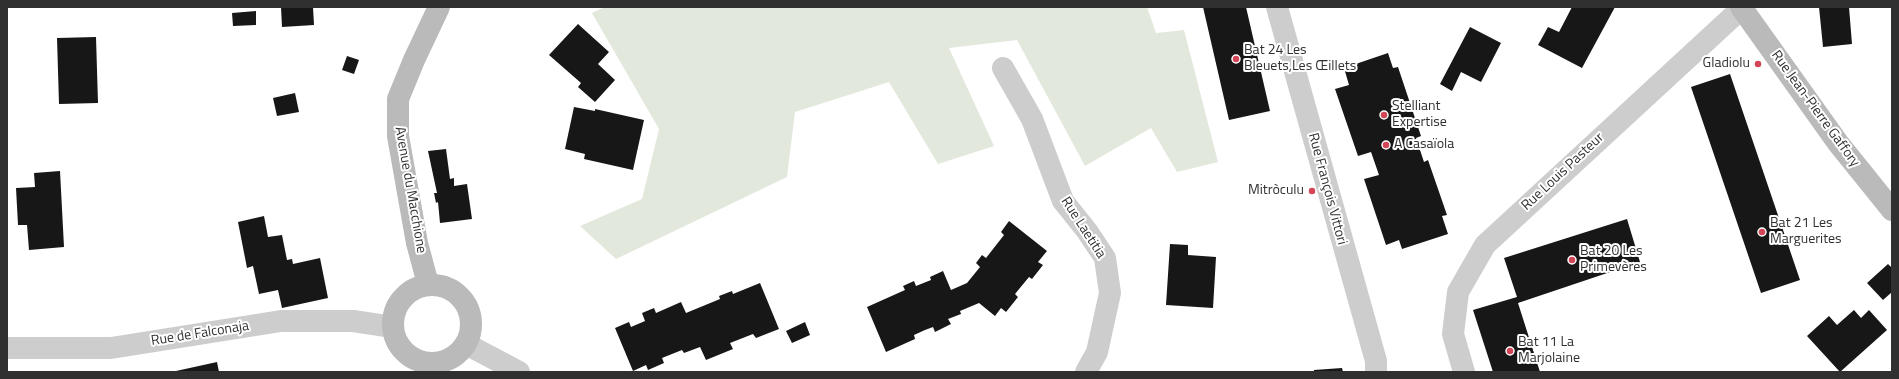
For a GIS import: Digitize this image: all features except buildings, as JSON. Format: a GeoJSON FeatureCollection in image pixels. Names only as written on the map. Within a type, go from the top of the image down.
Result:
{"type":"FeatureCollection","features":[{"type":"Feature","properties":{"kind":"main road","name":"Avenue du Macchione"},"geometry":{"type":"LineString","coordinates":[[428,284],[417,243],[398,136],[398,99],[414,60],[439,7]]}},
{"type":"Feature","properties":{"kind":"main road","name":"Rue Jean-Pierre Gaffory"},"geometry":{"type":"LineString","coordinates":[[1741,8],[1838,143],[1892,210]]}},
{"type":"Feature","properties":{"kind":"main road"},"geometry":{"type":"LineString","coordinates":[[428,284],[444,286],[458,293],[467,305],[471,318],[471,331],[466,344],[458,353],[435,368],[406,354],[397,342],[393,327],[394,312],[402,298],[414,289],[428,284]]}},
{"type":"Feature","properties":{"kind":"street","name":"Rue François Vittori"},"geometry":{"type":"LineString","coordinates":[[1277,7],[1376,361],[1376,372]]}},
{"type":"Feature","properties":{"kind":"street","name":"Rue Louis Pasteur"},"geometry":{"type":"LineString","coordinates":[[1464,372],[1452,334],[1458,292],[1485,245],[1741,8]]}},
{"type":"Feature","properties":{"kind":"street","name":"Rue Laetitia"},"geometry":{"type":"LineString","coordinates":[[1003,68],[1032,119],[1063,201],[1087,231],[1105,258],[1110,293],[1097,352],[1086,372]]}},
{"type":"Feature","properties":{"kind":"street","name":"Rue de Falconaja"},"geometry":{"type":"LineString","coordinates":[[7,348],[111,348],[281,321],[353,321],[393,327]]}},
{"type":"Feature","properties":{"kind":"street"},"geometry":{"type":"LineString","coordinates":[[466,344],[519,372]]}},
{"type":"Feature","properties":{"kind":"shaded area"},"geometry":{"type":"Polygon","coordinates":[[[605,7],[1147,7],[1156,33],[1184,30],[1218,162],[1177,172],[1151,128],[1085,166],[1017,40],[949,48],[994,146],[938,164],[889,82],[795,112],[787,177],[616,259],[580,226],[642,199],[659,129],[592,13],[605,7]]]}},
{"type":"Feature","properties":{"kind":"place","name":"Bat 24 Les Bleuets,Les Œillets"},"geometry":{"type":"Point","coordinates":[1236,59]}},
{"type":"Feature","properties":{"kind":"place","name":"Gladiolu"},"geometry":{"type":"Point","coordinates":[1758,64]}},
{"type":"Feature","properties":{"kind":"place","name":"Stelliant Expertise"},"geometry":{"type":"Point","coordinates":[1384,115]}},
{"type":"Feature","properties":{"kind":"place","name":"A Casaïola"},"geometry":{"type":"Point","coordinates":[1386,145]}},
{"type":"Feature","properties":{"kind":"place","name":"Mitròculu"},"geometry":{"type":"Point","coordinates":[1312,191]}},
{"type":"Feature","properties":{"kind":"place","name":"Bat 21 Les Marguerites"},"geometry":{"type":"Point","coordinates":[1762,232]}},
{"type":"Feature","properties":{"kind":"place","name":"Bat 20 Les Primevères"},"geometry":{"type":"Point","coordinates":[1572,260]}},
{"type":"Feature","properties":{"kind":"place","name":"Bat 11 La Marjolaine"},"geometry":{"type":"Point","coordinates":[1510,351]}}]}
